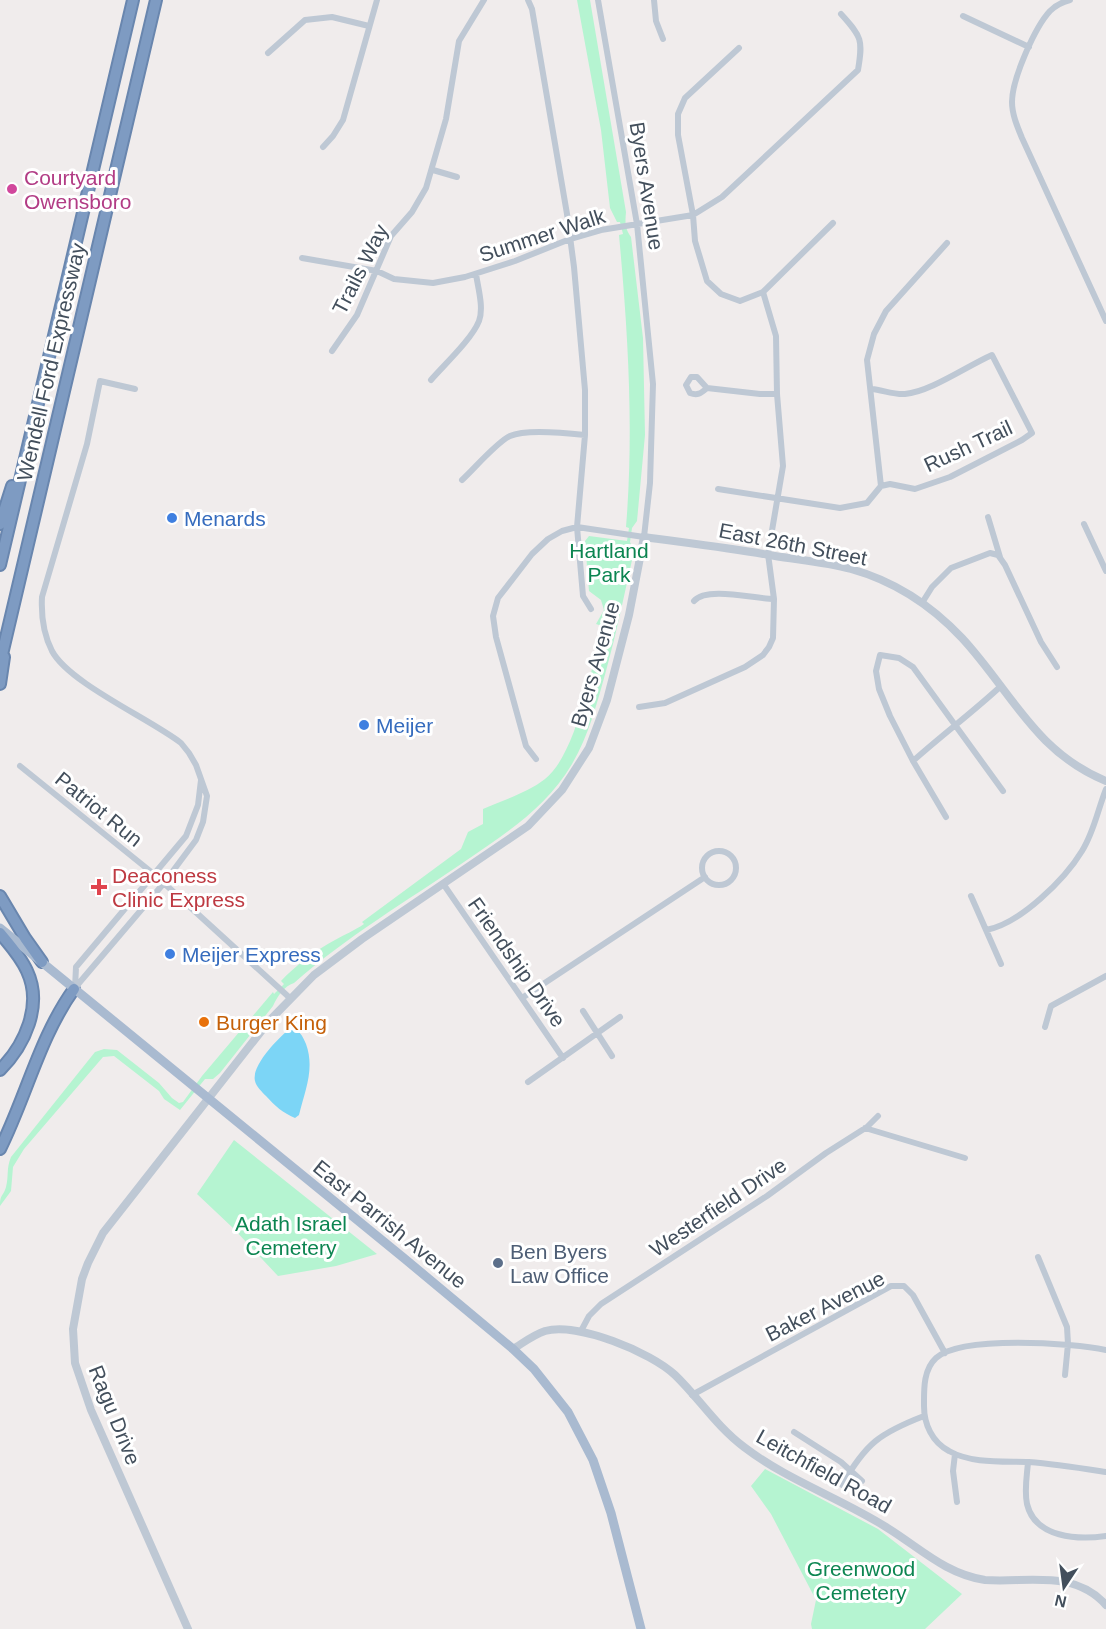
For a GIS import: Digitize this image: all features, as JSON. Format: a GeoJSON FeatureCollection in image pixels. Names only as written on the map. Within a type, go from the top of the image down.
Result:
{"type":"FeatureCollection","features":[{"type":"Feature","properties":{"kind":"highway","name":"Wendell Ford Expressway"},"geometry":{"type":"LineString","coordinates":[[0,565],[133,0]]}},
{"type":"Feature","properties":{"kind":"highway","name":"Wendell Ford Expressway"},"geometry":{"type":"LineString","coordinates":[[0,663],[156,0]]}},
{"type":"Feature","properties":{"kind":"highway"},"geometry":{"type":"LineString","coordinates":[[0,524],[39,403]]}},
{"type":"Feature","properties":{"kind":"highway"},"geometry":{"type":"LineString","coordinates":[[0,684],[8,629]]}},
{"type":"Feature","properties":{"kind":"highway"},"geometry":{"type":"LineString","coordinates":[[0,896],[42,962]]}},
{"type":"Feature","properties":{"kind":"highway"},"geometry":{"type":"LineString","coordinates":[[0,933],[21,958],[27,970],[32,982],[34,1005],[26,1032],[0,1070]]}},
{"type":"Feature","properties":{"kind":"highway"},"geometry":{"type":"LineString","coordinates":[[0,1149],[45,1043],[66,1000],[75,988]]}},
{"type":"Feature","properties":{"kind":"main road","name":"East Parrish Avenue"},"geometry":{"type":"LineString","coordinates":[[0,928],[513,1349],[534,1369],[557,1397],[585,1443],[605,1494],[641,1629]]}},
{"type":"Feature","properties":{"kind":"street"},"geometry":{"type":"LineString","coordinates":[[323,147],[343,120],[377,0]]}},
{"type":"Feature","properties":{"kind":"street","name":"Trails Way"},"geometry":{"type":"LineString","coordinates":[[332,351],[357,315],[391,236],[412,212],[426,188],[446,120],[459,40],[484,0]]}},
{"type":"Feature","properties":{"kind":"street"},"geometry":{"type":"LineString","coordinates":[[528,0],[532,9],[570,239],[585,390],[585,435],[577,527],[584,596],[591,609]]}},
{"type":"Feature","properties":{"kind":"street","name":"Byers Avenue"},"geometry":{"type":"LineString","coordinates":[[208,1098],[270,1020],[314,975],[362,939],[528,826],[562,790],[581,763],[596,733],[629,615],[644,537],[650,483],[653,384],[637,224],[598,0]]}},
{"type":"Feature","properties":{"kind":"street"},"geometry":{"type":"LineString","coordinates":[[654,0],[656,21],[663,39]]}},
{"type":"Feature","properties":{"kind":"street"},"geometry":{"type":"LineString","coordinates":[[1070,0],[1050,10],[1029,47],[1014,84],[1012,102],[1015,120],[1055,214],[1106,321]]}},
{"type":"Feature","properties":{"kind":"street","name":"Summer Walk"},"geometry":{"type":"LineString","coordinates":[[302,258],[377,271],[394,279],[433,283],[476,274],[570,239],[601,230],[693,214],[722,197],[858,70],[862,45],[854,27],[841,14]]}},
{"type":"Feature","properties":{"kind":"street"},"geometry":{"type":"LineString","coordinates":[[963,16],[1029,47]]}},
{"type":"Feature","properties":{"kind":"street"},"geometry":{"type":"LineString","coordinates":[[268,53],[305,20],[332,17],[369,26]]}},
{"type":"Feature","properties":{"kind":"street"},"geometry":{"type":"LineString","coordinates":[[739,48],[685,98],[678,114],[678,135],[693,214],[695,241],[707,281],[720,294],[740,301],[763,292],[833,223]]}},
{"type":"Feature","properties":{"kind":"street"},"geometry":{"type":"LineString","coordinates":[[433,170],[457,177]]}},
{"type":"Feature","properties":{"kind":"street"},"geometry":{"type":"LineString","coordinates":[[718,489],[840,508],[867,503],[881,486],[867,360],[874,334],[886,311],[947,243]]}},
{"type":"Feature","properties":{"kind":"street"},"geometry":{"type":"LineString","coordinates":[[431,380],[479,321],[476,274]]}},
{"type":"Feature","properties":{"kind":"street"},"geometry":{"type":"LineString","coordinates":[[639,707],[665,703],[745,667],[763,655],[773,638],[774,599],[768,554],[783,466],[777,394],[776,336],[763,292]]}},
{"type":"Feature","properties":{"kind":"street","name":"Rush Trail"},"geometry":{"type":"LineString","coordinates":[[872,389],[905,394],[936,384],[992,355],[1032,433],[950,477],[915,489],[890,484],[881,486]]}},
{"type":"Feature","properties":{"kind":"street"},"geometry":{"type":"LineString","coordinates":[[75,988],[190,850],[204,822],[207,796],[189,753],[181,743],[92,687],[62,662],[53,653],[41,616],[42,597],[87,444],[100,381],[135,389]]}},
{"type":"Feature","properties":{"kind":"street"},"geometry":{"type":"LineString","coordinates":[[707,388],[777,394]]}},
{"type":"Feature","properties":{"kind":"street"},"geometry":{"type":"LineString","coordinates":[[462,480],[509,436],[550,432],[585,435]]}},
{"type":"Feature","properties":{"kind":"street"},"geometry":{"type":"LineString","coordinates":[[988,517],[1000,557],[1041,642],[1057,667]]}},
{"type":"Feature","properties":{"kind":"street"},"geometry":{"type":"LineString","coordinates":[[1084,524],[1106,571]]}},
{"type":"Feature","properties":{"kind":"street"},"geometry":{"type":"LineString","coordinates":[[536,759],[526,746],[496,637],[493,616],[495,607],[501,595],[532,554],[548,539],[577,527],[644,537]]}},
{"type":"Feature","properties":{"kind":"street","name":"East 26th Street"},"geometry":{"type":"LineString","coordinates":[[644,537],[768,554],[851,569],[883,580],[922,603],[962,638],[1030,725],[1053,749],[1080,768],[1106,781]]}},
{"type":"Feature","properties":{"kind":"street"},"geometry":{"type":"LineString","coordinates":[[922,603],[932,587],[951,567],[990,553],[1000,557]]}},
{"type":"Feature","properties":{"kind":"street"},"geometry":{"type":"LineString","coordinates":[[694,601],[698,597],[711,594],[774,599]]}},
{"type":"Feature","properties":{"kind":"street"},"geometry":{"type":"LineString","coordinates":[[946,817],[890,716],[879,689],[876,671],[880,656],[899,658],[913,667],[1003,791]]}},
{"type":"Feature","properties":{"kind":"street"},"geometry":{"type":"LineString","coordinates":[[913,761],[1001,686]]}},
{"type":"Feature","properties":{"kind":"street","name":"Patriot Run"},"geometry":{"type":"LineString","coordinates":[[20,766],[155,875],[291,999]]}},
{"type":"Feature","properties":{"kind":"street"},"geometry":{"type":"LineString","coordinates":[[75,988],[76,967],[186,836],[198,805],[201,780]]}},
{"type":"Feature","properties":{"kind":"street"},"geometry":{"type":"LineString","coordinates":[[986,930],[995,928],[1031,907],[1070,867],[1083,850],[1106,789]]}},
{"type":"Feature","properties":{"kind":"street"},"geometry":{"type":"LineString","coordinates":[[723,852],[735,862],[735,873],[729,882],[713,884],[705,877],[704,861],[712,853],[723,852]]}},
{"type":"Feature","properties":{"kind":"street"},"geometry":{"type":"LineString","coordinates":[[522,998],[705,877]]}},
{"type":"Feature","properties":{"kind":"street","name":"Friendship Drive"},"geometry":{"type":"LineString","coordinates":[[444,885],[563,1058]]}},
{"type":"Feature","properties":{"kind":"street"},"geometry":{"type":"LineString","coordinates":[[971,896],[1001,964]]}},
{"type":"Feature","properties":{"kind":"street"},"geometry":{"type":"LineString","coordinates":[[1045,1027],[1051,1006],[1106,976]]}},
{"type":"Feature","properties":{"kind":"street"},"geometry":{"type":"LineString","coordinates":[[583,1011],[612,1056]]}},
{"type":"Feature","properties":{"kind":"street"},"geometry":{"type":"LineString","coordinates":[[528,1082],[620,1017]]}},
{"type":"Feature","properties":{"kind":"street","name":"Ragu Drive"},"geometry":{"type":"LineString","coordinates":[[188,1629],[91,1410],[75,1363],[73,1329],[82,1279],[103,1233],[208,1098]]}},
{"type":"Feature","properties":{"kind":"street","name":"Westerfield Drive"},"geometry":{"type":"LineString","coordinates":[[581,1331],[589,1316],[601,1305],[767,1196],[865,1128],[878,1116]]}},
{"type":"Feature","properties":{"kind":"street"},"geometry":{"type":"LineString","coordinates":[[865,1128],[965,1158]]}},
{"type":"Feature","properties":{"kind":"street"},"geometry":{"type":"LineString","coordinates":[[1038,1257],[1067,1327],[1065,1375]]}},
{"type":"Feature","properties":{"kind":"street","name":"Baker Avenue"},"geometry":{"type":"LineString","coordinates":[[693,1395],[891,1286],[904,1287],[913,1295],[945,1353]]}},
{"type":"Feature","properties":{"kind":"street","name":"Leitchfield Road"},"geometry":{"type":"LineString","coordinates":[[513,1349],[545,1331],[562,1329],[581,1331],[648,1356],[676,1376],[726,1432],[758,1458],[886,1527],[950,1570],[985,1580],[1065,1581],[1089,1589],[1106,1605]]}},
{"type":"Feature","properties":{"kind":"street"},"geometry":{"type":"LineString","coordinates":[[1106,1350],[1068,1344],[1000,1343],[970,1347],[945,1353],[933,1361],[927,1373],[924,1389],[924,1416],[927,1427],[937,1442],[955,1454],[978,1460],[1065,1465],[1106,1472]]}},
{"type":"Feature","properties":{"kind":"street"},"geometry":{"type":"LineString","coordinates":[[842,1485],[861,1454],[878,1437],[893,1428],[924,1416]]}},
{"type":"Feature","properties":{"kind":"street"},"geometry":{"type":"LineString","coordinates":[[794,1432],[850,1470],[862,1481]]}},
{"type":"Feature","properties":{"kind":"street"},"geometry":{"type":"LineString","coordinates":[[955,1454],[953,1471],[957,1502]]}},
{"type":"Feature","properties":{"kind":"street"},"geometry":{"type":"LineString","coordinates":[[1028,1462],[1025,1492],[1029,1510],[1036,1522],[1048,1530],[1067,1536],[1084,1538],[1106,1536]]}},
{"type":"Feature","properties":{"kind":"green space","name":"Hartland Park"},"geometry":{"type":"Polygon","coordinates":[[[577,0],[590,0],[626,212],[626,225],[631,237],[643,338],[645,435],[637,521],[632,528],[630,542],[634,551],[606,671],[592,719],[578,753],[562,780],[524,819],[356,935],[284,989],[220,1073],[213,1079],[205,1079],[180,1110],[114,1056],[103,1057],[24,1149],[13,1167],[11,1191],[0,1206],[11,1157],[95,1052],[104,1049],[117,1050],[159,1083],[172,1098],[179,1103],[183,1102],[273,992],[274,994],[284,984],[281,981],[306,959],[364,924],[362,922],[461,849],[468,832],[483,824],[483,809],[538,784],[556,767],[566,750],[582,708],[602,626],[596,624],[604,610],[601,600],[589,591],[585,541],[589,536],[627,541],[629,528],[626,527],[630,454],[629,381],[619,235],[623,234],[620,222],[617,222],[610,208],[601,130],[577,0]]]}},
{"type":"Feature","properties":{"kind":"green space","name":"Adath Israel Cemetery"},"geometry":{"type":"Polygon","coordinates":[[[234,1140],[377,1254],[336,1266],[278,1276],[197,1194],[234,1140]]]}},
{"type":"Feature","properties":{"kind":"green space","name":"Greenwood Cemetery"},"geometry":{"type":"Polygon","coordinates":[[[765,1469],[878,1529],[962,1594],[925,1629],[812,1629],[816,1600],[771,1514],[751,1486],[765,1469]]]}},
{"type":"Feature","properties":{"kind":"water"},"geometry":{"type":"Polygon","coordinates":[[[290,1028],[302,1036],[310,1062],[299,1115],[295,1118],[276,1106],[259,1089],[255,1081],[257,1067],[261,1060],[290,1028]]]}},
{"type":"Feature","properties":{"kind":"place","name":"Courtyard Owensboro"},"geometry":{"type":"Point","coordinates":[12,189]}},
{"type":"Feature","properties":{"kind":"place","name":"Menards"},"geometry":{"type":"Point","coordinates":[172,518]}},
{"type":"Feature","properties":{"kind":"place","name":"Meijer"},"geometry":{"type":"Point","coordinates":[364,725]}},
{"type":"Feature","properties":{"kind":"place","name":"Deaconess Clinic Express"},"geometry":{"type":"Point","coordinates":[99,887]}},
{"type":"Feature","properties":{"kind":"place","name":"Meijer Express"},"geometry":{"type":"Point","coordinates":[170,954]}},
{"type":"Feature","properties":{"kind":"place","name":"Burger King"},"geometry":{"type":"Point","coordinates":[204,1022]}},
{"type":"Feature","properties":{"kind":"place","name":"Ben Byers Law Office"},"geometry":{"type":"Point","coordinates":[498,1263]}}]}
